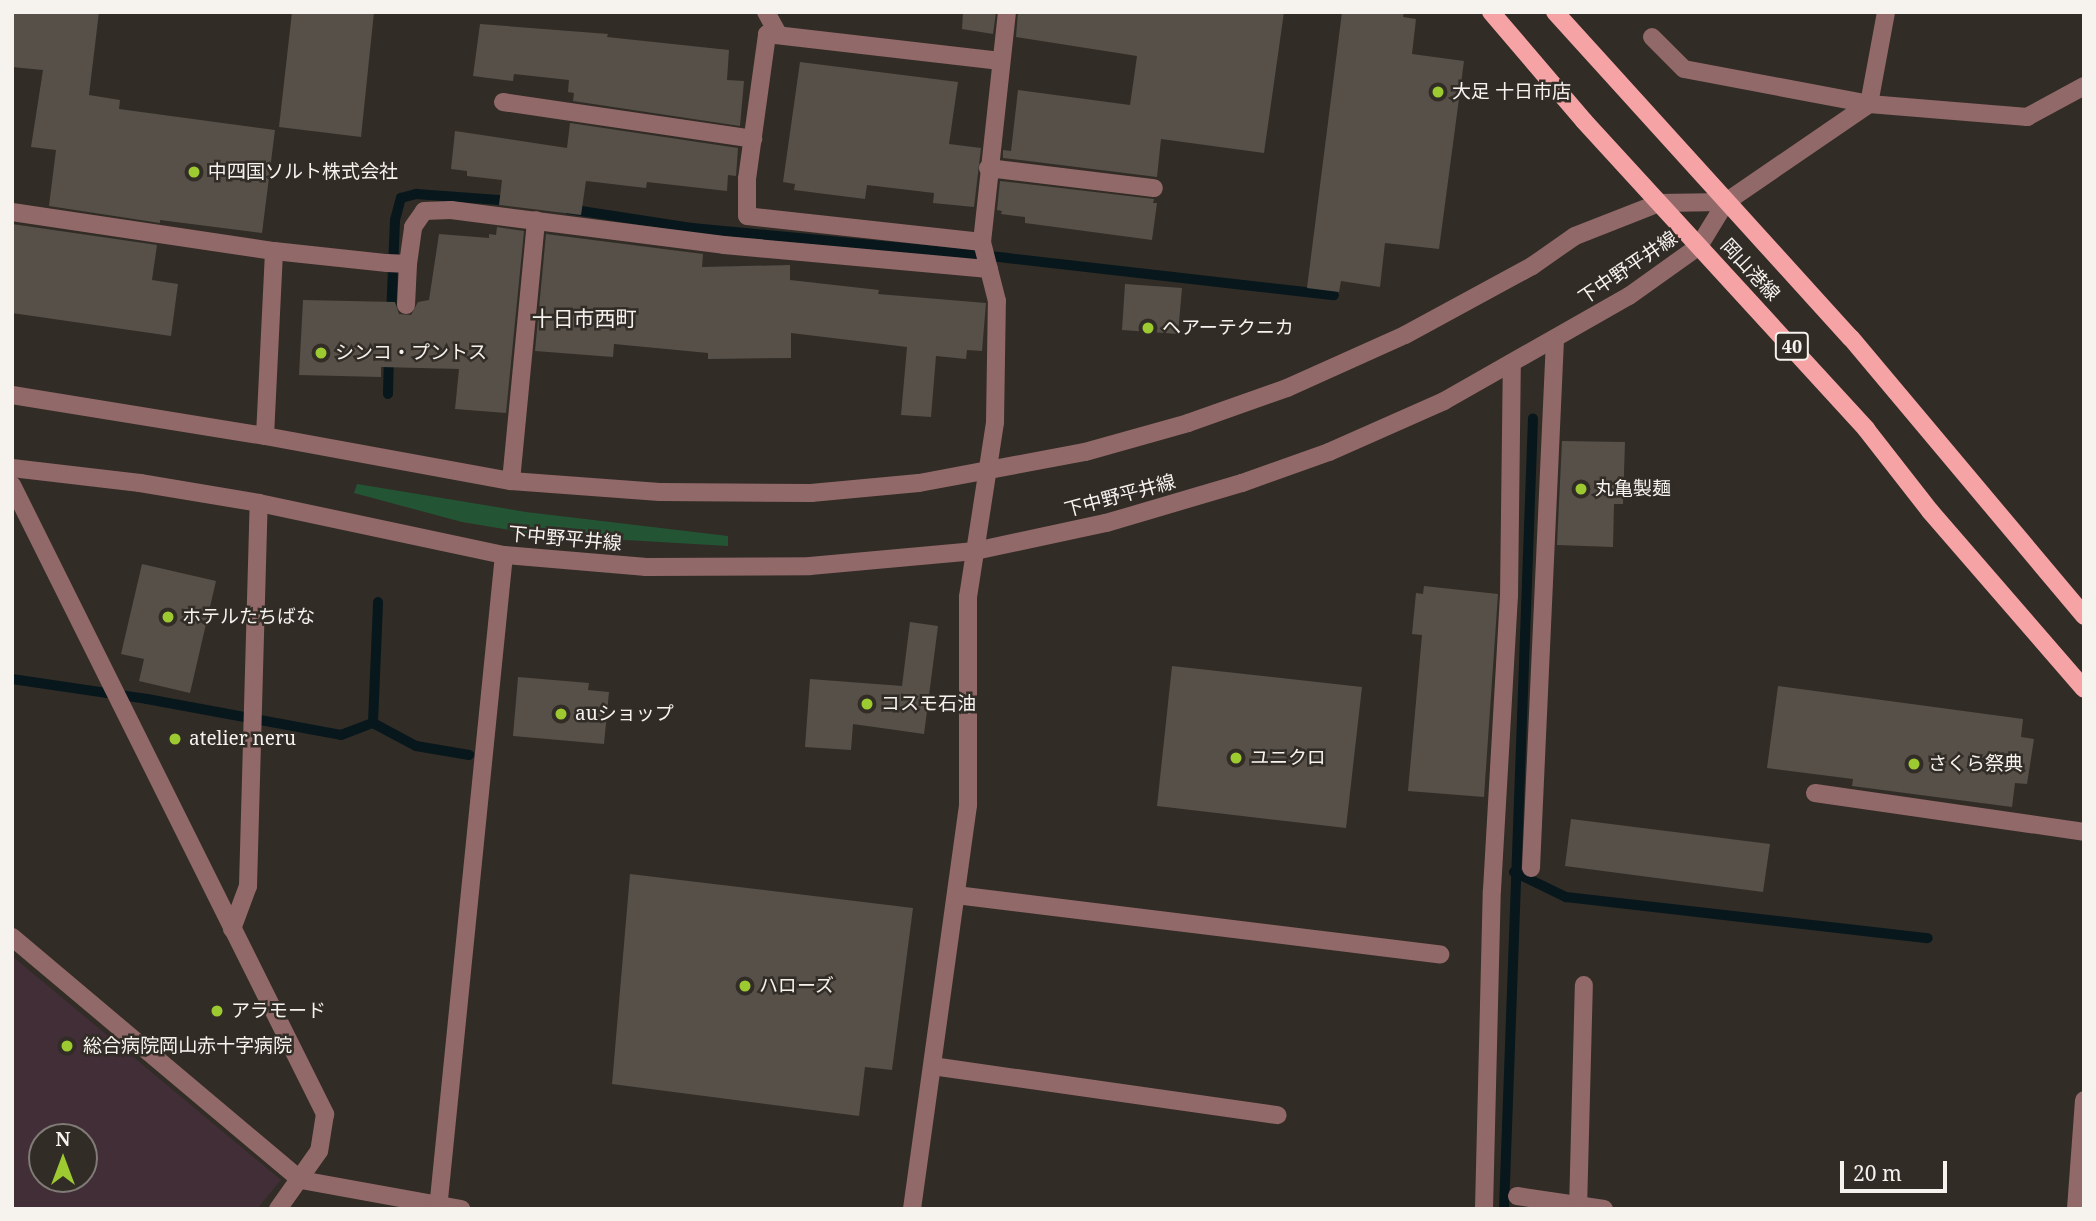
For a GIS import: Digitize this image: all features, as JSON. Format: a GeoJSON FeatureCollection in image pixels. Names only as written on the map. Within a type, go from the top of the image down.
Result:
{"type":"FeatureCollection","features":[{"type":"Feature","properties":{"kind":"main road","name":"岡山港線"},"geometry":{"type":"LineString","coordinates":[[1491,12],[1584,121],[1866,429],[1930,511],[2084,689]]}},
{"type":"Feature","properties":{"kind":"main road","name":"岡山港線"},"geometry":{"type":"LineString","coordinates":[[1561,16],[1851,338],[2084,616]]}},
{"type":"Feature","properties":{"kind":"street"},"geometry":{"type":"LineString","coordinates":[[766,12],[779,35]]}},
{"type":"Feature","properties":{"kind":"street"},"geometry":{"type":"LineString","coordinates":[[912,1209],[968,804],[968,597],[995,422],[997,301],[985,254],[988,168],[1007,12]]}},
{"type":"Feature","properties":{"kind":"street"},"geometry":{"type":"LineString","coordinates":[[1726,202],[1869,104],[1886,12]]}},
{"type":"Feature","properties":{"kind":"street"},"geometry":{"type":"LineString","coordinates":[[985,254],[747,216],[747,179],[767,34],[1000,61]]}},
{"type":"Feature","properties":{"kind":"street"},"geometry":{"type":"LineString","coordinates":[[1652,37],[1684,69],[1869,104],[2027,117],[2084,86]]}},
{"type":"Feature","properties":{"kind":"street"},"geometry":{"type":"LineString","coordinates":[[503,103],[753,139]]}},
{"type":"Feature","properties":{"kind":"street"},"geometry":{"type":"LineString","coordinates":[[988,168],[1154,188]]}},
{"type":"Feature","properties":{"kind":"street","name":"下中野平井線"},"geometry":{"type":"LineString","coordinates":[[12,395],[265,436],[511,481],[660,492],[811,493],[919,483],[1098,448],[1188,423],[1287,388],[1405,335],[1532,266],[1575,236],[1659,202],[1726,202]]}},
{"type":"Feature","properties":{"kind":"street","name":"下中野平井線"},"geometry":{"type":"LineString","coordinates":[[12,468],[139,483],[259,503],[504,555],[646,567],[728,567],[810,566],[975,551],[1106,523],[1242,483],[1329,452],[1432,407],[1617,304],[1699,246],[1726,202]]}},
{"type":"Feature","properties":{"kind":"street"},"geometry":{"type":"LineString","coordinates":[[406,305],[398,264],[412,227],[424,211],[451,210],[724,244],[985,254]]}},
{"type":"Feature","properties":{"kind":"street"},"geometry":{"type":"LineString","coordinates":[[12,212],[274,251],[398,264]]}},
{"type":"Feature","properties":{"kind":"street"},"geometry":{"type":"LineString","coordinates":[[511,481],[536,220]]}},
{"type":"Feature","properties":{"kind":"street"},"geometry":{"type":"LineString","coordinates":[[265,436],[274,251]]}},
{"type":"Feature","properties":{"kind":"street"},"geometry":{"type":"LineString","coordinates":[[1531,869],[1555,339]]}},
{"type":"Feature","properties":{"kind":"street"},"geometry":{"type":"LineString","coordinates":[[1484,1209],[1492,890],[1508,596],[1512,363]]}},
{"type":"Feature","properties":{"kind":"street"},"geometry":{"type":"LineString","coordinates":[[12,485],[325,1114],[319,1152],[302,1180],[278,1209]]}},
{"type":"Feature","properties":{"kind":"street"},"geometry":{"type":"LineString","coordinates":[[232,929],[248,886],[259,503]]}},
{"type":"Feature","properties":{"kind":"street"},"geometry":{"type":"LineString","coordinates":[[438,1207],[504,555]]}},
{"type":"Feature","properties":{"kind":"street"},"geometry":{"type":"LineString","coordinates":[[1815,793],[2084,832]]}},
{"type":"Feature","properties":{"kind":"street"},"geometry":{"type":"LineString","coordinates":[[956,895],[1440,954]]}},
{"type":"Feature","properties":{"kind":"street"},"geometry":{"type":"LineString","coordinates":[[12,937],[302,1180],[438,1207],[461,1209]]}},
{"type":"Feature","properties":{"kind":"street"},"geometry":{"type":"LineString","coordinates":[[1578,1206],[1584,985]]}},
{"type":"Feature","properties":{"kind":"street"},"geometry":{"type":"LineString","coordinates":[[932,1066],[1278,1115]]}},
{"type":"Feature","properties":{"kind":"street"},"geometry":{"type":"LineString","coordinates":[[2076,1209],[2084,1100]]}},
{"type":"Feature","properties":{"kind":"street"},"geometry":{"type":"LineString","coordinates":[[1517,1196],[1604,1209]]}},
{"type":"Feature","properties":{"kind":"shaded area","name":"総合病院岡山赤十字病院"},"geometry":{"type":"Polygon","coordinates":[[[12,956],[281,1180],[257,1209],[12,1209],[12,956]]]}},
{"type":"Feature","properties":{"kind":"green space"},"geometry":{"type":"Polygon","coordinates":[[[357,484],[526,512],[728,536],[728,546],[540,535],[462,522],[354,493],[357,484]]]}},
{"type":"Feature","properties":{"kind":"building"},"geometry":{"type":"Polygon","coordinates":[[[12,12],[99,12],[89,95],[120,100],[119,109],[275,130],[262,233],[160,220],[160,223],[49,206],[56,150],[31,147],[43,70],[12,67],[12,12]]]}},
{"type":"Feature","properties":{"kind":"building"},"geometry":{"type":"Polygon","coordinates":[[[292,12],[374,12],[361,137],[279,127],[292,12]]]}},
{"type":"Feature","properties":{"kind":"building"},"geometry":{"type":"Polygon","coordinates":[[[963,12],[996,12],[993,34],[962,29],[963,12]]]}},
{"type":"Feature","properties":{"kind":"building"},"geometry":{"type":"Polygon","coordinates":[[[1018,12],[1284,12],[1264,153],[1161,139],[1157,177],[1003,158],[1003,150],[1011,151],[1018,90],[1130,105],[1137,56],[1016,37],[1018,12]]]}},
{"type":"Feature","properties":{"kind":"building"},"geometry":{"type":"Polygon","coordinates":[[[1342,12],[1404,12],[1403,17],[1416,19],[1412,54],[1464,61],[1439,249],[1385,243],[1380,287],[1341,281],[1339,292],[1307,288],[1342,12]]]}},
{"type":"Feature","properties":{"kind":"building"},"geometry":{"type":"Polygon","coordinates":[[[480,24],[608,34],[607,37],[729,50],[727,80],[744,81],[740,126],[573,101],[574,93],[568,92],[569,80],[514,74],[513,81],[473,76],[480,24]]]}},
{"type":"Feature","properties":{"kind":"building"},"geometry":{"type":"Polygon","coordinates":[[[800,62],[958,82],[949,144],[981,148],[974,207],[933,203],[934,193],[867,185],[865,199],[794,190],[795,184],[783,182],[800,62]]]}},
{"type":"Feature","properties":{"kind":"building"},"geometry":{"type":"Polygon","coordinates":[[[570,123],[738,148],[736,176],[728,175],[727,191],[647,182],[646,188],[586,181],[581,215],[499,205],[502,180],[467,176],[467,171],[451,169],[455,131],[567,148],[570,123]]]}},
{"type":"Feature","properties":{"kind":"building"},"geometry":{"type":"Polygon","coordinates":[[[1000,181],[1154,199],[1153,203],[1157,203],[1152,240],[1025,223],[1025,217],[1001,214],[1002,211],[997,210],[1000,181]]]}},
{"type":"Feature","properties":{"kind":"building"},"geometry":{"type":"Polygon","coordinates":[[[12,224],[157,245],[152,280],[178,284],[171,336],[12,313],[12,224]]]}},
{"type":"Feature","properties":{"kind":"building"},"geometry":{"type":"Polygon","coordinates":[[[497,227],[524,231],[506,413],[455,409],[459,369],[381,367],[381,377],[299,375],[303,300],[395,302],[399,314],[411,315],[418,302],[429,300],[439,234],[489,238],[489,234],[496,235],[497,227]]]}},
{"type":"Feature","properties":{"kind":"building"},"geometry":{"type":"Polygon","coordinates":[[[546,234],[703,254],[702,267],[790,265],[790,280],[879,290],[878,294],[986,303],[982,351],[967,350],[966,359],[936,356],[931,417],[901,415],[907,347],[791,333],[791,358],[708,359],[708,353],[614,344],[613,357],[535,351],[546,234]]]}},
{"type":"Feature","properties":{"kind":"building"},"geometry":{"type":"Polygon","coordinates":[[[1125,284],[1182,288],[1178,334],[1122,330],[1125,284]]]}},
{"type":"Feature","properties":{"kind":"building"},"geometry":{"type":"Polygon","coordinates":[[[1562,441],[1625,442],[1623,504],[1614,504],[1613,547],[1557,545],[1562,441]]]}},
{"type":"Feature","properties":{"kind":"building"},"geometry":{"type":"Polygon","coordinates":[[[142,564],[216,581],[190,693],[139,681],[144,659],[121,654],[142,564]]]}},
{"type":"Feature","properties":{"kind":"building"},"geometry":{"type":"Polygon","coordinates":[[[1424,586],[1498,594],[1484,797],[1408,791],[1422,635],[1412,634],[1416,593],[1423,594],[1424,586]]]}},
{"type":"Feature","properties":{"kind":"building"},"geometry":{"type":"Polygon","coordinates":[[[910,622],[938,626],[924,734],[853,724],[851,750],[805,747],[810,679],[902,686],[910,622]]]}},
{"type":"Feature","properties":{"kind":"building"},"geometry":{"type":"Polygon","coordinates":[[[1172,666],[1362,687],[1346,828],[1157,806],[1172,666]]]}},
{"type":"Feature","properties":{"kind":"building","name":"auショップ"},"geometry":{"type":"Polygon","coordinates":[[[518,677],[589,683],[588,690],[609,692],[604,744],[513,736],[518,677]]]}},
{"type":"Feature","properties":{"kind":"building"},"geometry":{"type":"Polygon","coordinates":[[[1778,686],[2023,719],[2021,737],[2034,739],[2027,784],[2015,783],[2012,807],[1852,786],[1853,779],[1767,768],[1778,686]]]}},
{"type":"Feature","properties":{"kind":"building"},"geometry":{"type":"Polygon","coordinates":[[[1571,819],[1770,844],[1763,892],[1565,866],[1571,819]]]}},
{"type":"Feature","properties":{"kind":"building"},"geometry":{"type":"Polygon","coordinates":[[[630,874],[913,908],[892,1070],[865,1067],[859,1116],[612,1084],[630,874]]]}},
{"type":"Feature","properties":{"kind":"waterway"},"geometry":{"type":"LineString","coordinates":[[391,316],[395,220],[401,198],[416,194],[514,201]]}},
{"type":"Feature","properties":{"kind":"waterway"},"geometry":{"type":"LineString","coordinates":[[568,209],[692,228],[1007,258],[1334,295]]}},
{"type":"Feature","properties":{"kind":"waterway"},"geometry":{"type":"LineString","coordinates":[[388,394],[389,353]]}},
{"type":"Feature","properties":{"kind":"waterway"},"geometry":{"type":"LineString","coordinates":[[1504,1209],[1533,419]]}},
{"type":"Feature","properties":{"kind":"waterway"},"geometry":{"type":"LineString","coordinates":[[373,723],[378,602]]}},
{"type":"Feature","properties":{"kind":"waterway"},"geometry":{"type":"LineString","coordinates":[[12,679],[147,699],[341,735],[373,723],[416,746],[469,755]]}},
{"type":"Feature","properties":{"kind":"waterway"},"geometry":{"type":"LineString","coordinates":[[1514,872],[1566,897],[1928,938]]}},
{"type":"Feature","properties":{"kind":"place","name":"大足 十日市店"},"geometry":{"type":"Point","coordinates":[1438,92]}},
{"type":"Feature","properties":{"kind":"place","name":"中四国ソルト株式会社"},"geometry":{"type":"Point","coordinates":[194,172]}},
{"type":"Feature","properties":{"kind":"place","name":"ヘアーテクニカ"},"geometry":{"type":"Point","coordinates":[1148,328]}},
{"type":"Feature","properties":{"kind":"place","name":"シンコ・プントス"},"geometry":{"type":"Point","coordinates":[321,353]}},
{"type":"Feature","properties":{"kind":"place","name":"丸亀製麺"},"geometry":{"type":"Point","coordinates":[1581,489]}},
{"type":"Feature","properties":{"kind":"place","name":"ホテルたちばな"},"geometry":{"type":"Point","coordinates":[168,617]}},
{"type":"Feature","properties":{"kind":"place","name":"コスモ石油"},"geometry":{"type":"Point","coordinates":[867,704]}},
{"type":"Feature","properties":{"kind":"place","name":"auショップ"},"geometry":{"type":"Point","coordinates":[561,714]}},
{"type":"Feature","properties":{"kind":"place","name":"atelier neru"},"geometry":{"type":"Point","coordinates":[175,739]}},
{"type":"Feature","properties":{"kind":"place","name":"ユニクロ"},"geometry":{"type":"Point","coordinates":[1236,758]}},
{"type":"Feature","properties":{"kind":"place","name":"さくら祭典"},"geometry":{"type":"Point","coordinates":[1914,764]}},
{"type":"Feature","properties":{"kind":"place","name":"ハローズ"},"geometry":{"type":"Point","coordinates":[745,986]}},
{"type":"Feature","properties":{"kind":"place","name":"アラモード"},"geometry":{"type":"Point","coordinates":[217,1011]}},
{"type":"Feature","properties":{"kind":"place","name":"総合病院岡山赤十字病院"},"geometry":{"type":"Point","coordinates":[67,1046]}},
{"type":"Feature","properties":{"kind":"district","name":"十日市西町"},"geometry":{"type":"Point","coordinates":[584,318]}}]}
